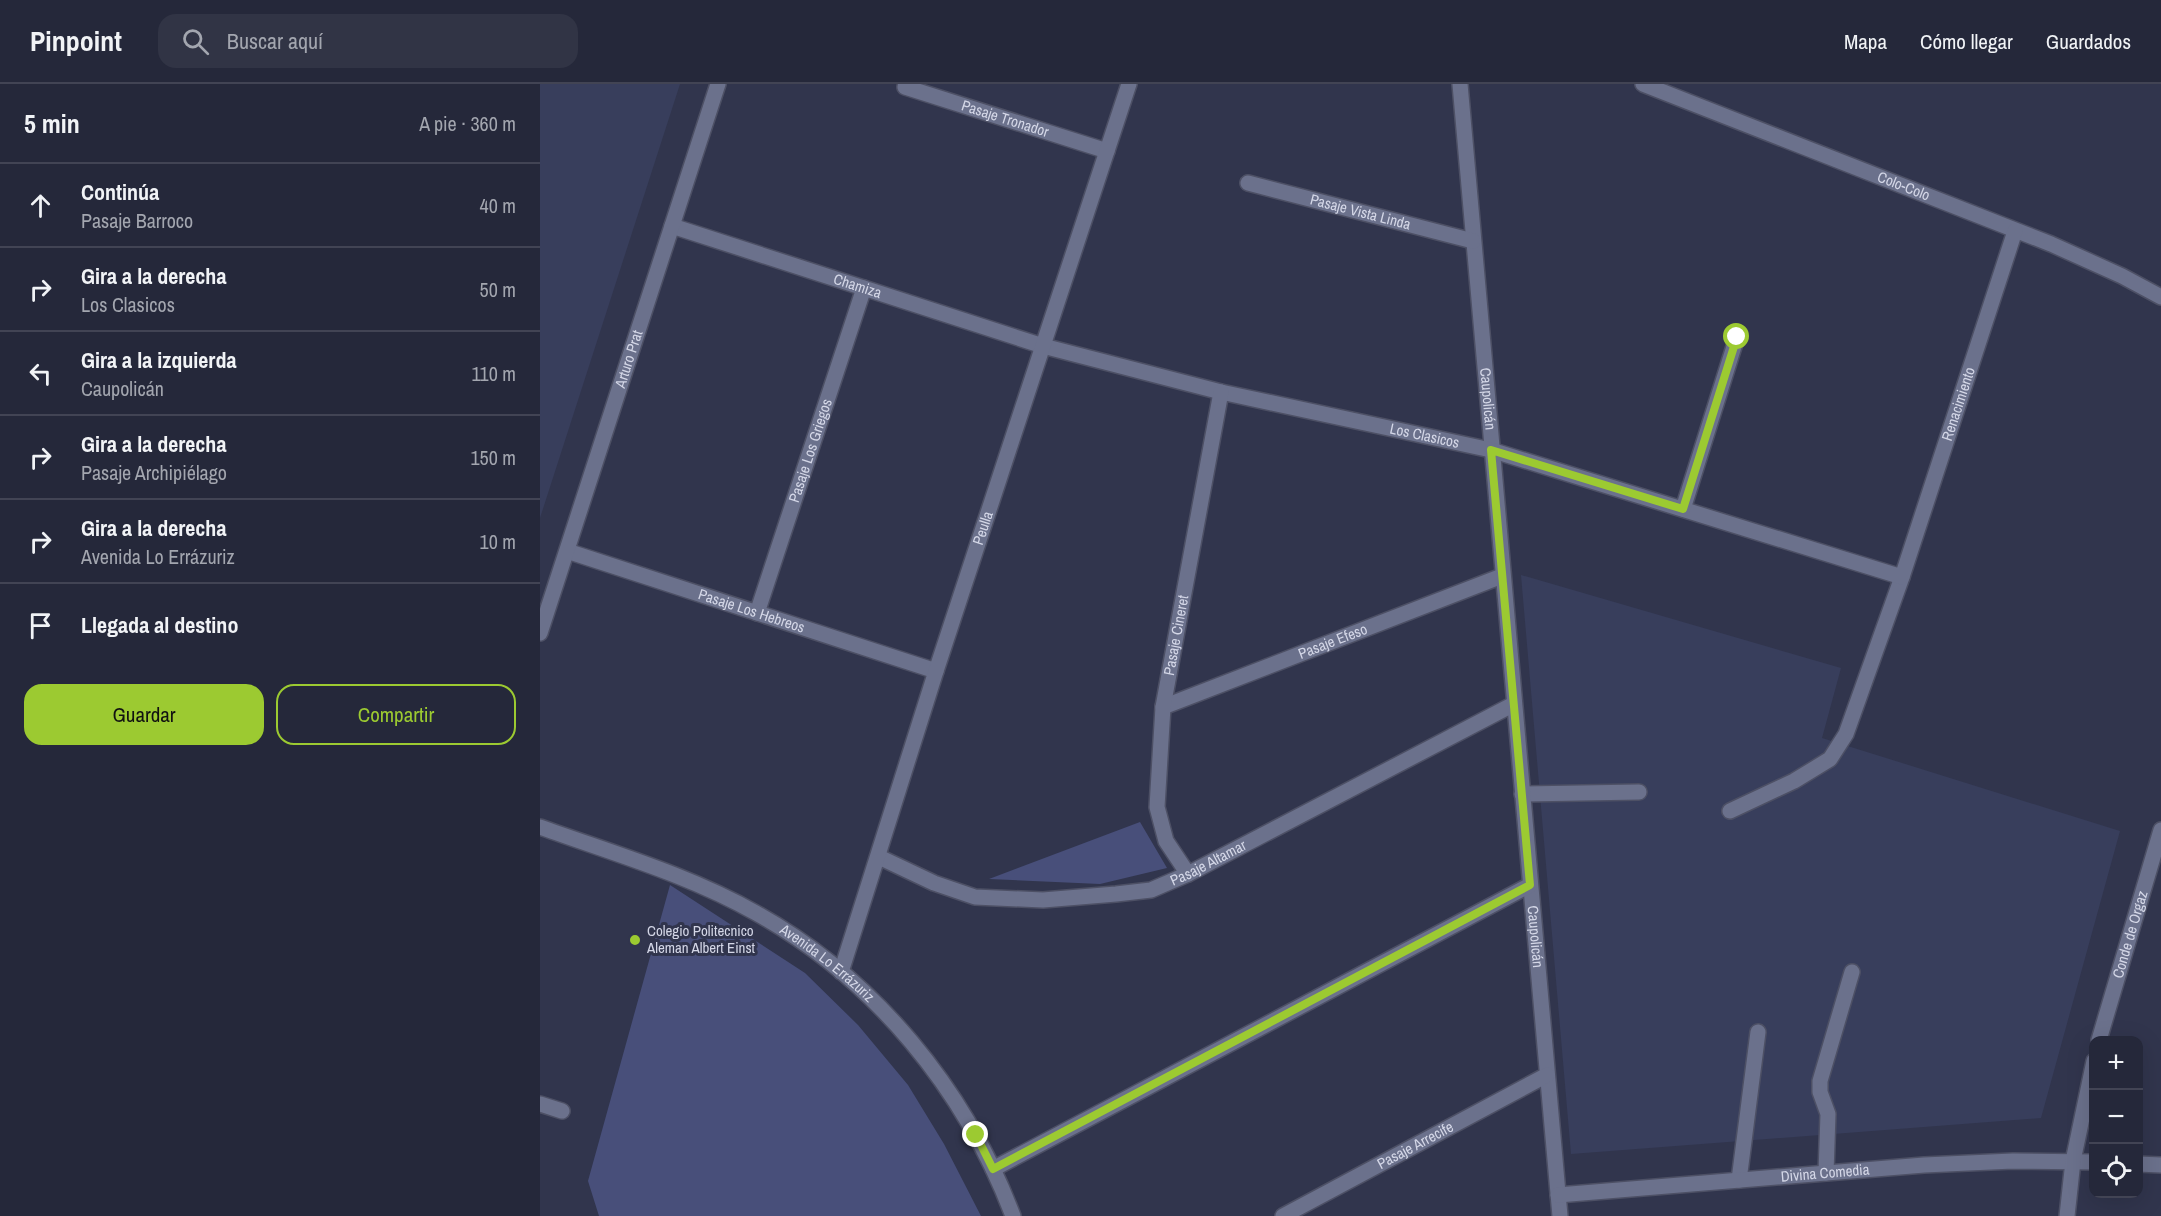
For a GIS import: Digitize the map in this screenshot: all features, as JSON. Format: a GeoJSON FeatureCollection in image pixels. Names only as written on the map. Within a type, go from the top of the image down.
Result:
{"type":"FeatureCollection","features":[{"type":"Feature","properties":{"kind":"street","name":"Arturo Prat"},"geometry":{"type":"LineString","coordinates":[[540,633],[718,84]]}},
{"type":"Feature","properties":{"kind":"street","name":"Peulla"},"geometry":{"type":"LineString","coordinates":[[841,972],[936,671],[1129,84]]}},
{"type":"Feature","properties":{"kind":"street","name":"Caupolicán"},"geometry":{"type":"LineString","coordinates":[[1460,84],[1560,1216]]}},
{"type":"Feature","properties":{"kind":"street","name":"Colo-Colo"},"geometry":{"type":"LineString","coordinates":[[1643,84],[2086,260],[2161,297]]}},
{"type":"Feature","properties":{"kind":"street","name":"Pasaje Tronador"},"geometry":{"type":"LineString","coordinates":[[905,87],[1107,152]]}},
{"type":"Feature","properties":{"kind":"street","name":"Pasaje Vista Linda"},"geometry":{"type":"LineString","coordinates":[[1248,183],[1473,241]]}},
{"type":"Feature","properties":{"kind":"street","name":"Chamiza"},"geometry":{"type":"LineString","coordinates":[[672,226],[1043,346]]}},
{"type":"Feature","properties":{"kind":"street","name":"Renacimiento"},"geometry":{"type":"LineString","coordinates":[[1730,811],[1794,781],[1830,759],[1846,734],[1902,577],[2015,231]]}},
{"type":"Feature","properties":{"kind":"street","name":"Pasaje Los Griegos"},"geometry":{"type":"LineString","coordinates":[[757,613],[864,288]]}},
{"type":"Feature","properties":{"kind":"street"},"geometry":{"type":"LineString","coordinates":[[1683,509],[1737,337]]}},
{"type":"Feature","properties":{"kind":"street","name":"Los Clasicos"},"geometry":{"type":"LineString","coordinates":[[1043,346],[1221,392],[1491,450],[1902,577]]}},
{"type":"Feature","properties":{"kind":"street","name":"Pasaje Cineret"},"geometry":{"type":"LineString","coordinates":[[1188,874],[1166,841],[1157,807],[1163,707],[1221,392]]}},
{"type":"Feature","properties":{"kind":"street","name":"Pasaje Los Hebreos"},"geometry":{"type":"LineString","coordinates":[[567,551],[936,671]]}},
{"type":"Feature","properties":{"kind":"street","name":"Pasaje Efeso"},"geometry":{"type":"LineString","coordinates":[[1163,707],[1502,576]]}},
{"type":"Feature","properties":{"kind":"street","name":"Pasaje Altamar"},"geometry":{"type":"LineString","coordinates":[[879,857],[934,883],[975,897],[1043,900],[1151,890],[1188,874],[1514,704]]}},
{"type":"Feature","properties":{"kind":"street"},"geometry":{"type":"LineString","coordinates":[[1522,794],[1639,792]]}},
{"type":"Feature","properties":{"kind":"street","name":"Avenida Lo Errázuriz"},"geometry":{"type":"LineString","coordinates":[[540,827],[723,896],[786,931],[841,972],[907,1035],[931,1065],[976,1135],[1013,1216]]}},
{"type":"Feature","properties":{"kind":"street","name":"Conde de Orgaz"},"geometry":{"type":"LineString","coordinates":[[2100,1036],[2161,830]]}},
{"type":"Feature","properties":{"kind":"street"},"geometry":{"type":"LineString","coordinates":[[993,1169],[1530,885]]}},
{"type":"Feature","properties":{"kind":"street"},"geometry":{"type":"LineString","coordinates":[[1826,1173],[1828,1114],[1820,1092],[1820,1081],[1852,972]]}},
{"type":"Feature","properties":{"kind":"street"},"geometry":{"type":"LineString","coordinates":[[1739,1180],[1758,1032]]}},
{"type":"Feature","properties":{"kind":"street","name":"Pasaje Arrecife"},"geometry":{"type":"LineString","coordinates":[[1283,1216],[1547,1076]]}},
{"type":"Feature","properties":{"kind":"street"},"geometry":{"type":"LineString","coordinates":[[2067,1216],[2073,1161],[2089,1085]]}},
{"type":"Feature","properties":{"kind":"street"},"geometry":{"type":"LineString","coordinates":[[540,1104],[562,1111]]}},
{"type":"Feature","properties":{"kind":"street","name":"Divina Comedia"},"geometry":{"type":"LineString","coordinates":[[1558,1195],[1968,1162],[2089,1162]]}},
{"type":"Feature","properties":{"kind":"street"},"geometry":{"type":"LineString","coordinates":[[2143,1164],[2161,1166]]}},
{"type":"Feature","properties":{"kind":"shaded area"},"geometry":{"type":"Polygon","coordinates":[[[540,84],[680,84],[540,518],[540,84]]]}},
{"type":"Feature","properties":{"kind":"shaded area"},"geometry":{"type":"Polygon","coordinates":[[[1521,575],[1841,668],[1822,738],[2120,831],[2041,1118],[1571,1154],[1521,575]]]}},
{"type":"Feature","properties":{"kind":"shaded area"},"geometry":{"type":"Polygon","coordinates":[[[1140,822],[1167,868],[1100,884],[989,879],[1140,822]]]}},
{"type":"Feature","properties":{"kind":"shaded area"},"geometry":{"type":"Polygon","coordinates":[[[670,885],[805,973],[858,1025],[908,1085],[944,1144],[981,1216],[599,1216],[588,1181],[670,885]]]}},
{"type":"Feature","properties":{"kind":"place","name":"Colegio Politecnico Aleman Albert Einst"},"geometry":{"type":"Point","coordinates":[635,940]}},
{"type":"Feature","properties":{"kind":"route"},"geometry":{"type":"LineString","coordinates":[[976,1135],[993,1169],[1530,885],[1491,450],[1683,509],[1737,337]]}}]}
